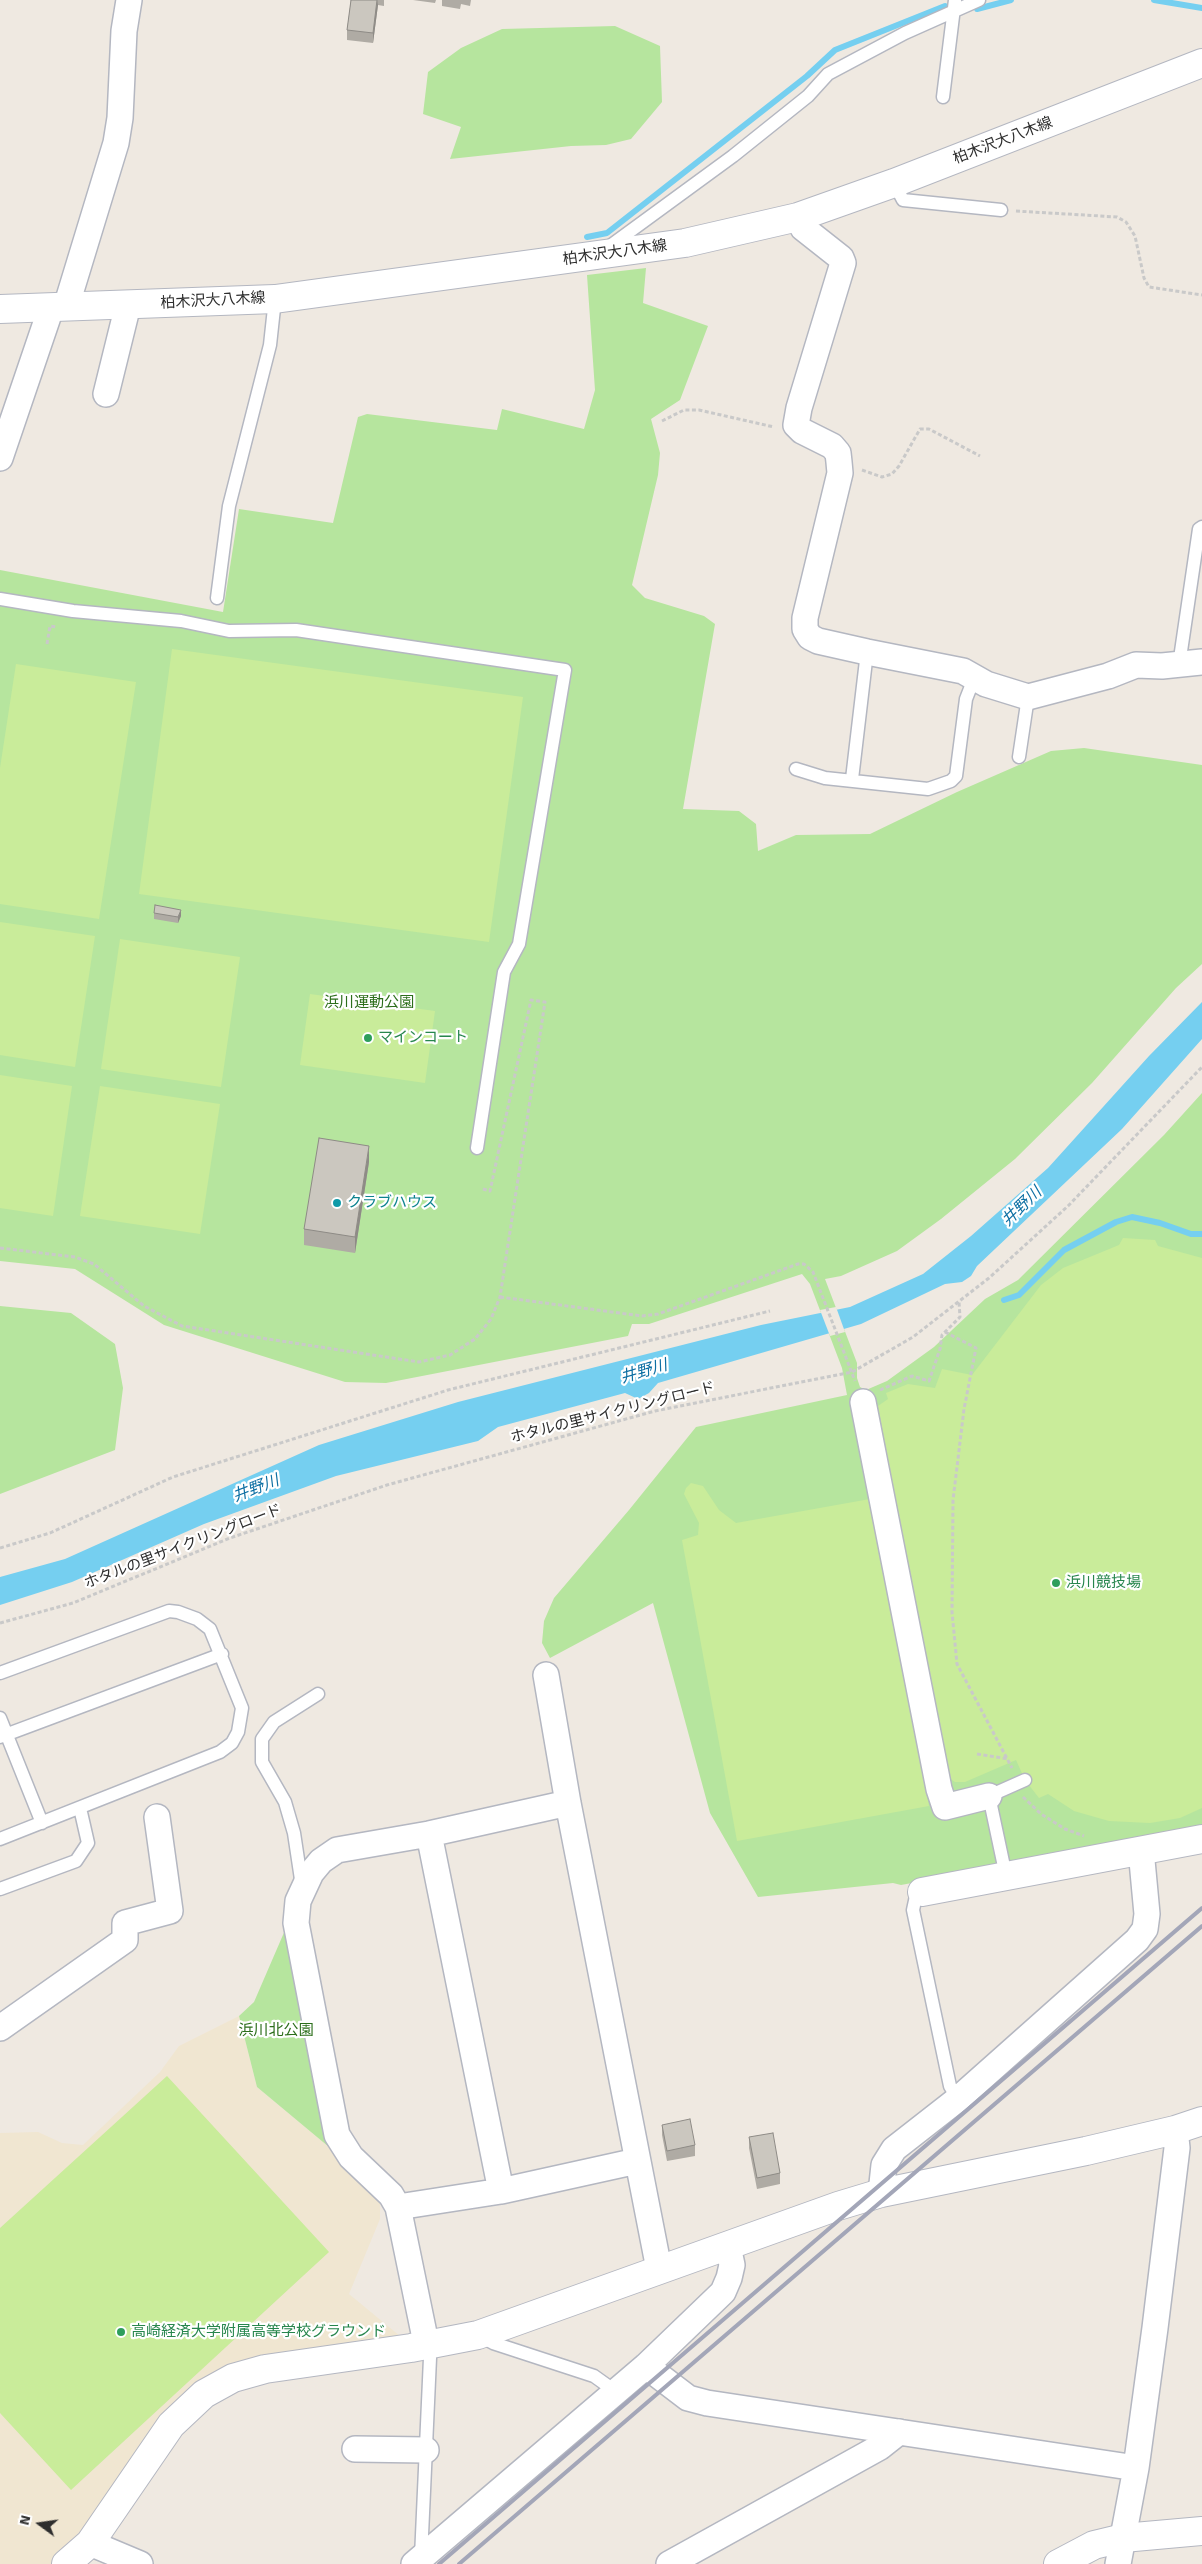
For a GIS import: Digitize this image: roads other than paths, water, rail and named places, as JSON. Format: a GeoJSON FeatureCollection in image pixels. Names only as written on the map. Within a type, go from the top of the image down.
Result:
{"type":"FeatureCollection","features":[{"type":"Feature","properties":{"kind":"street"},"geometry":{"type":"LineString","coordinates":[[0,458],[59,307],[116,143],[120,118],[124,31],[129,0]]}},
{"type":"Feature","properties":{"kind":"street","name":"柏木沢大八木線"},"geometry":{"type":"LineString","coordinates":[[0,309],[276,299],[685,243],[798,217],[894,183],[1202,63]]}},
{"type":"Feature","properties":{"kind":"street"},"geometry":{"type":"LineString","coordinates":[[798,217],[803,228],[841,258],[844,263],[799,408],[796,425],[802,431],[832,446],[838,453],[840,473],[805,618],[805,629],[810,637],[818,641],[867,652],[952,668],[975,676],[986,684],[1018,696],[1028,697],[1108,676],[1136,665],[1190,664]]}},
{"type":"Feature","properties":{"kind":"street"},"geometry":{"type":"LineString","coordinates":[[106,394],[128,305]]}},
{"type":"Feature","properties":{"kind":"street"},"geometry":{"type":"LineString","coordinates":[[864,1402],[939,1788],[945,1807],[988,1796]]}},
{"type":"Feature","properties":{"kind":"street"},"geometry":{"type":"LineString","coordinates":[[546,1675],[568,1803],[636,2161],[659,2269]]}},
{"type":"Feature","properties":{"kind":"street"},"geometry":{"type":"LineString","coordinates":[[426,2343],[398,2207],[391,2195],[350,2157],[337,2135],[296,1923],[298,1901],[311,1873],[321,1861],[337,1850],[429,1834],[568,1803]]}},
{"type":"Feature","properties":{"kind":"street"},"geometry":{"type":"LineString","coordinates":[[0,2028],[125,1940],[125,1923],[170,1911],[157,1818]]}},
{"type":"Feature","properties":{"kind":"street"},"geometry":{"type":"LineString","coordinates":[[429,1834],[500,2191]]}},
{"type":"Feature","properties":{"kind":"street"},"geometry":{"type":"LineString","coordinates":[[922,1892],[1202,1839]]}},
{"type":"Feature","properties":{"kind":"street"},"geometry":{"type":"LineString","coordinates":[[880,2193],[884,2165],[894,2149],[958,2099],[1137,1940],[1145,1929],[1146,1894],[1142,1850]]}},
{"type":"Feature","properties":{"kind":"street"},"geometry":{"type":"LineString","coordinates":[[66,2564],[90,2543],[171,2425],[204,2394],[233,2378],[265,2369],[411,2348],[426,2343],[478,2335],[659,2269],[880,2193],[1175,2130],[1202,2121]]}},
{"type":"Feature","properties":{"kind":"street"},"geometry":{"type":"LineString","coordinates":[[1118,2564],[1136,2468],[1177,2148],[1175,2130]]}},
{"type":"Feature","properties":{"kind":"street"},"geometry":{"type":"LineString","coordinates":[[398,2207],[500,2191],[636,2161]]}},
{"type":"Feature","properties":{"kind":"street"},"geometry":{"type":"LineString","coordinates":[[419,2562],[646,2366],[723,2292],[732,2265],[728,2246]]}},
{"type":"Feature","properties":{"kind":"street"},"geometry":{"type":"LineString","coordinates":[[646,2366],[688,2398],[706,2403],[1136,2468]]}},
{"type":"Feature","properties":{"kind":"street"},"geometry":{"type":"LineString","coordinates":[[669,2564],[880,2448],[900,2432]]}},
{"type":"Feature","properties":{"kind":"street"},"geometry":{"type":"LineString","coordinates":[[355,2449],[426,2450]]}},
{"type":"Feature","properties":{"kind":"street"},"geometry":{"type":"LineString","coordinates":[[1058,2564],[1094,2545],[1123,2538],[1202,2532]]}},
{"type":"Feature","properties":{"kind":"street"},"geometry":{"type":"LineString","coordinates":[[90,2543],[140,2564]]}},
{"type":"Feature","properties":{"kind":"lane"},"geometry":{"type":"LineString","coordinates":[[593,257],[621,239],[733,156],[808,96],[828,74],[954,5],[980,0]]}},
{"type":"Feature","properties":{"kind":"lane"},"geometry":{"type":"LineString","coordinates":[[943,97],[954,5]]}},
{"type":"Feature","properties":{"kind":"lane"},"geometry":{"type":"LineString","coordinates":[[894,183],[903,200],[1001,210]]}},
{"type":"Feature","properties":{"kind":"lane"},"geometry":{"type":"LineString","coordinates":[[217,598],[229,506],[270,345],[276,299]]}},
{"type":"Feature","properties":{"kind":"lane"},"geometry":{"type":"LineString","coordinates":[[1190,664],[1199,529],[1202,527]]}},
{"type":"Feature","properties":{"kind":"lane"},"geometry":{"type":"LineString","coordinates":[[0,599],[73,611],[181,621],[229,631],[296,630],[565,670],[519,944],[504,972],[477,1148]]}},
{"type":"Feature","properties":{"kind":"lane"},"geometry":{"type":"LineString","coordinates":[[852,779],[867,652]]}},
{"type":"Feature","properties":{"kind":"lane"},"geometry":{"type":"LineString","coordinates":[[796,770],[825,778],[852,779],[928,789],[951,781],[956,776],[966,699],[975,676]]}},
{"type":"Feature","properties":{"kind":"lane"},"geometry":{"type":"LineString","coordinates":[[1019,757],[1028,697]]}},
{"type":"Feature","properties":{"kind":"lane"},"geometry":{"type":"LineString","coordinates":[[0,1673],[169,1611],[178,1612],[197,1619],[210,1629],[222,1654],[242,1708],[238,1732],[232,1743],[220,1752],[0,1839]]}},
{"type":"Feature","properties":{"kind":"lane"},"geometry":{"type":"LineString","coordinates":[[3,1735],[222,1654]]}},
{"type":"Feature","properties":{"kind":"lane"},"geometry":{"type":"LineString","coordinates":[[302,1889],[294,1833],[285,1802],[262,1762],[262,1739],[274,1722],[318,1694]]}},
{"type":"Feature","properties":{"kind":"lane"},"geometry":{"type":"LineString","coordinates":[[0,1718],[3,1735],[42,1823]]}},
{"type":"Feature","properties":{"kind":"lane"},"geometry":{"type":"LineString","coordinates":[[1006,1876],[988,1796],[1021,1782]]}},
{"type":"Feature","properties":{"kind":"lane"},"geometry":{"type":"LineString","coordinates":[[0,1889],[76,1861],[88,1843],[80,1808]]}},
{"type":"Feature","properties":{"kind":"lane"},"geometry":{"type":"LineString","coordinates":[[922,1892],[916,1896],[913,1910],[950,2086],[958,2099]]}},
{"type":"Feature","properties":{"kind":"lane"},"geometry":{"type":"LineString","coordinates":[[478,2335],[492,2343],[594,2376],[615,2391]]}},
{"type":"Feature","properties":{"kind":"lane"},"geometry":{"type":"LineString","coordinates":[[419,2562],[430,2358],[426,2343]]}},
{"type":"Feature","properties":{"kind":"water","name":"井野川"},"geometry":{"type":"Polygon","coordinates":[[[1202,1002],[1202,1039],[1122,1129],[977,1266],[971,1276],[962,1282],[945,1284],[861,1324],[658,1383],[649,1393],[638,1399],[625,1393],[498,1427],[478,1441],[336,1476],[204,1524],[72,1582],[0,1605],[0,1577],[65,1559],[319,1445],[458,1402],[761,1325],[850,1307],[923,1274],[971,1236],[1048,1168],[1149,1056],[1202,1002]]]}},
{"type":"Feature","properties":{"kind":"waterway"},"geometry":{"type":"LineString","coordinates":[[977,9],[1011,0]]}},
{"type":"Feature","properties":{"kind":"waterway"},"geometry":{"type":"LineString","coordinates":[[1154,0],[1202,8]]}},
{"type":"Feature","properties":{"kind":"waterway"},"geometry":{"type":"LineString","coordinates":[[587,237],[607,233],[807,76],[835,50],[945,6]]}},
{"type":"Feature","properties":{"kind":"waterway"},"geometry":{"type":"LineString","coordinates":[[1004,1300],[1019,1295],[1064,1250],[1116,1222],[1132,1217],[1160,1223],[1191,1234],[1202,1234]]}},
{"type":"Feature","properties":{"kind":"railway"},"geometry":{"type":"LineString","coordinates":[[439,2564],[1202,1908]]}},
{"type":"Feature","properties":{"kind":"railway"},"geometry":{"type":"LineString","coordinates":[[459,2564],[1202,1926]]}},
{"type":"Feature","properties":{"kind":"place","name":"マインコート"},"geometry":{"type":"Point","coordinates":[368,1038]}},
{"type":"Feature","properties":{"kind":"place","name":"クラブハウス"},"geometry":{"type":"Point","coordinates":[337,1203]}},
{"type":"Feature","properties":{"kind":"place","name":"浜川競技場"},"geometry":{"type":"Point","coordinates":[1056,1583]}},
{"type":"Feature","properties":{"kind":"place","name":"高崎経済大学附属高等学校グラウンド"},"geometry":{"type":"Point","coordinates":[121,2332]}},
{"type":"Feature","properties":{"kind":"park label","name":"浜川運動公園"},"geometry":{"type":"Point","coordinates":[369,1003]}},
{"type":"Feature","properties":{"kind":"park label","name":"浜川北公園"},"geometry":{"type":"Point","coordinates":[276,2031]}}]}
